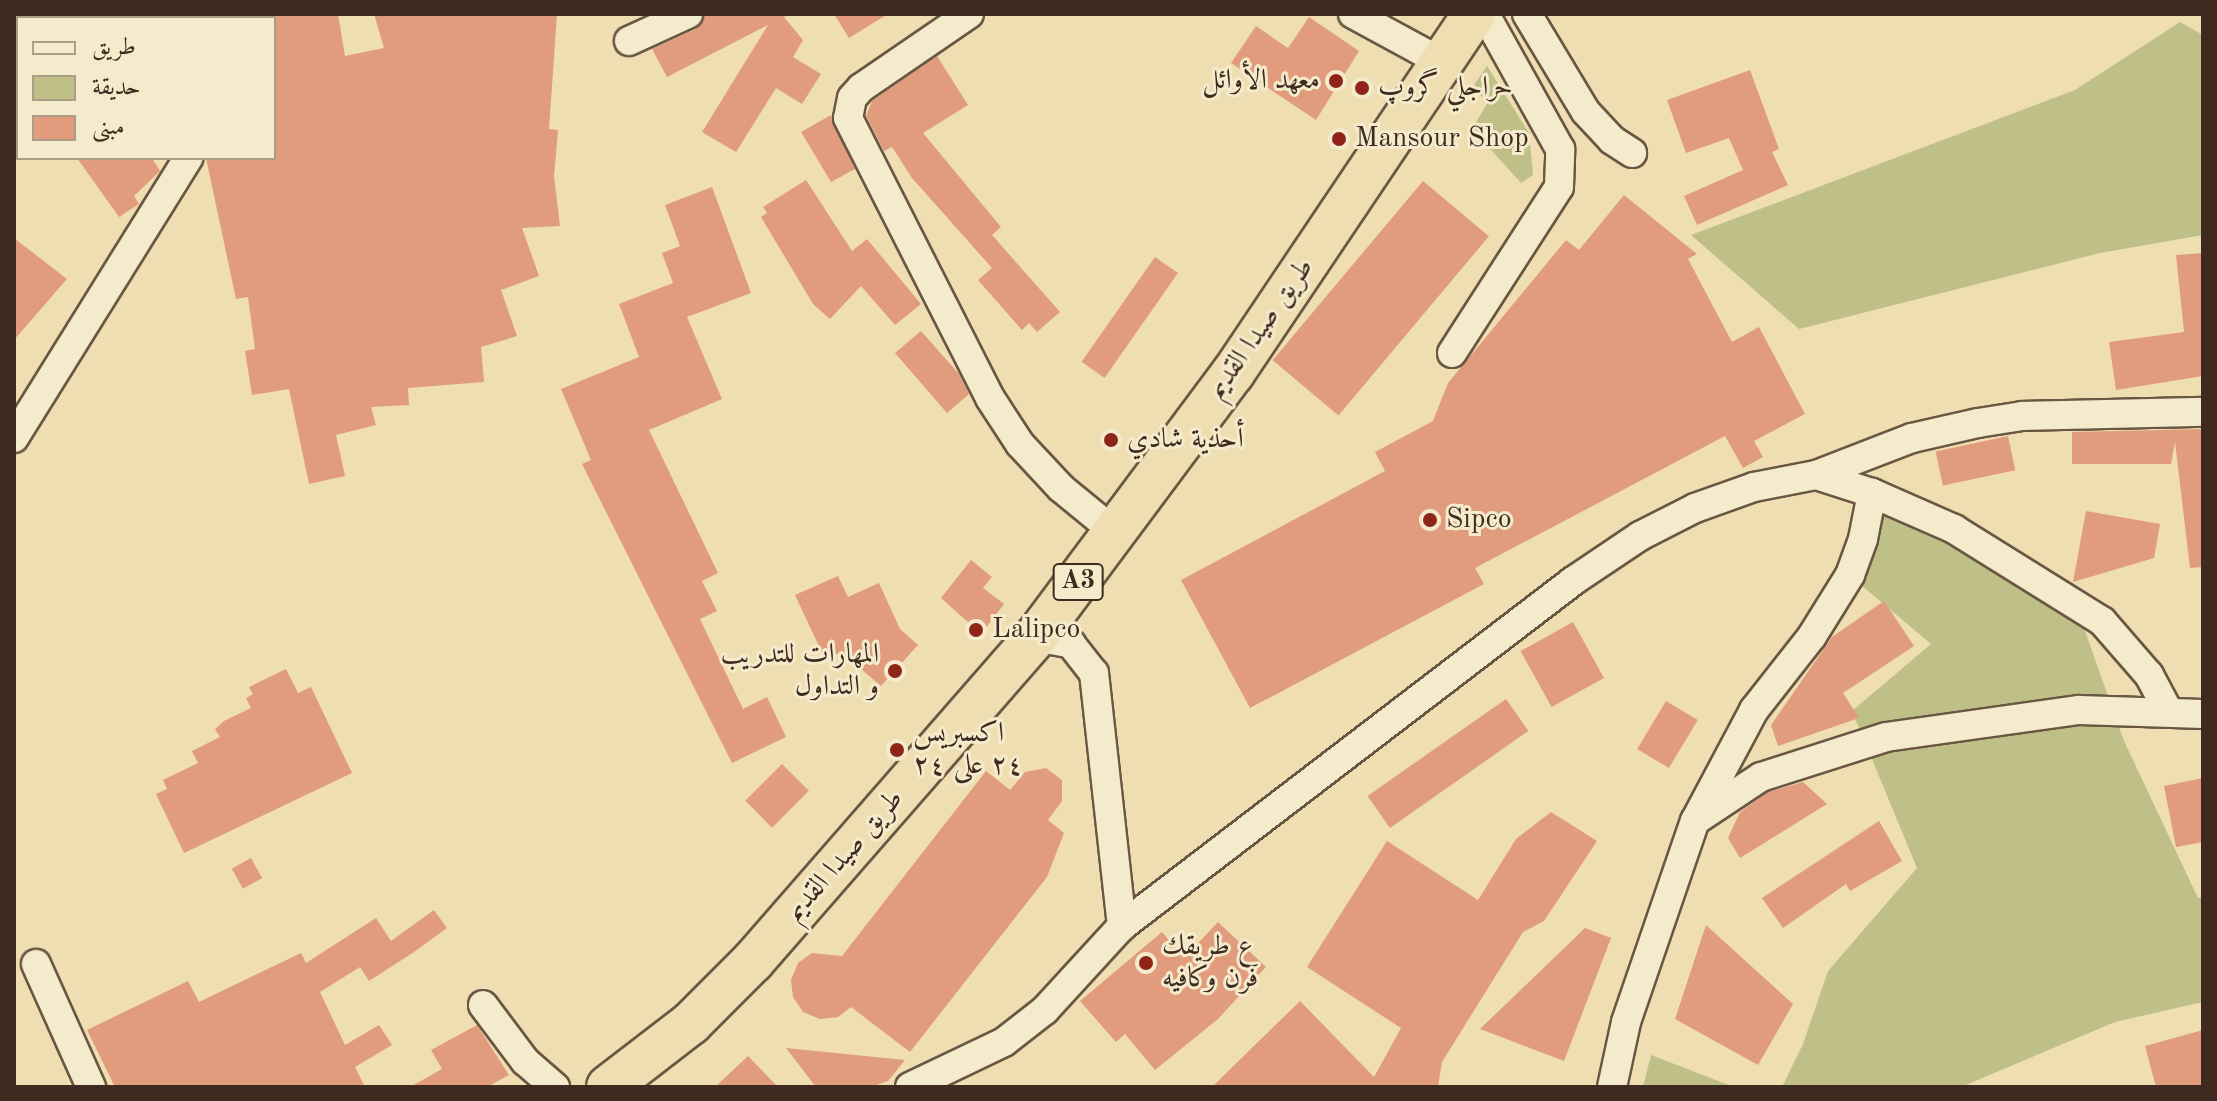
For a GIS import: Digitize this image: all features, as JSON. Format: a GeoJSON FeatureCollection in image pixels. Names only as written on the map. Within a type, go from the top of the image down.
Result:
{"type":"FeatureCollection","features":[{"type":"Feature","properties":{"kind":"highway","name":"طريق صيدا القديم"},"geometry":{"type":"LineString","coordinates":[[608,1087],[691,1023],[753,961],[1036,637],[1233,373],[1445,64],[1474,14]]}},
{"type":"Feature","properties":{"kind":"street"},"geometry":{"type":"LineString","coordinates":[[629,41],[688,14]]}},
{"type":"Feature","properties":{"kind":"street"},"geometry":{"type":"LineString","coordinates":[[969,14],[861,88],[852,98],[848,118],[1005,421],[1061,488],[1116,533]]}},
{"type":"Feature","properties":{"kind":"street"},"geometry":{"type":"LineString","coordinates":[[1353,14],[1445,64]]}},
{"type":"Feature","properties":{"kind":"street"},"geometry":{"type":"LineString","coordinates":[[1452,353],[1559,187],[1560,149],[1485,14]]}},
{"type":"Feature","properties":{"kind":"street"},"geometry":{"type":"LineString","coordinates":[[1527,14],[1586,112],[1612,140],[1632,153]]}},
{"type":"Feature","properties":{"kind":"street"},"geometry":{"type":"LineString","coordinates":[[157,160],[172,181]]}},
{"type":"Feature","properties":{"kind":"street"},"geometry":{"type":"LineString","coordinates":[[14,438],[187,160]]}},
{"type":"Feature","properties":{"kind":"street"},"geometry":{"type":"LineString","coordinates":[[930,1083],[1004,1042],[1045,1010],[1122,926],[1640,536],[1710,502],[1816,475],[1912,438],[1992,421],[2203,412]]}},
{"type":"Feature","properties":{"kind":"street"},"geometry":{"type":"LineString","coordinates":[[1816,475],[1872,493],[1954,529],[2102,621],[2149,675],[2168,710]]}},
{"type":"Feature","properties":{"kind":"street"},"geometry":{"type":"LineString","coordinates":[[1612,1087],[1626,1022],[1695,821],[1754,710],[1812,636],[1850,575],[1872,493]]}},
{"type":"Feature","properties":{"kind":"street"},"geometry":{"type":"LineString","coordinates":[[1036,637],[1071,644],[1094,673],[1122,926]]}},
{"type":"Feature","properties":{"kind":"street"},"geometry":{"type":"LineString","coordinates":[[1695,821],[1761,777],[1886,737],[2079,710],[2168,710],[2203,714]]}},
{"type":"Feature","properties":{"kind":"street"},"geometry":{"type":"LineString","coordinates":[[36,964],[91,1087]]}},
{"type":"Feature","properties":{"kind":"street"},"geometry":{"type":"LineString","coordinates":[[483,1005],[525,1061],[555,1087]]}},
{"type":"Feature","properties":{"kind":"green space"},"geometry":{"type":"Polygon","coordinates":[[[2180,22],[2203,35],[2203,235],[2100,253],[1799,329],[1691,235],[2075,90],[2180,22]]]}},
{"type":"Feature","properties":{"kind":"green space"},"geometry":{"type":"Polygon","coordinates":[[[1487,66],[1529,133],[1533,175],[1521,183],[1472,129],[1488,102],[1472,88],[1487,66]]]}},
{"type":"Feature","properties":{"kind":"green space"},"geometry":{"type":"Polygon","coordinates":[[[1868,495],[2079,614],[2124,741],[2198,898],[2203,897],[2203,1002],[2115,1022],[1961,1087],[1782,1087],[1803,1044],[1828,971],[1917,868],[1852,711],[1931,644],[1854,579],[1868,495]]]}},
{"type":"Feature","properties":{"kind":"green space"},"geometry":{"type":"Polygon","coordinates":[[[1651,1055],[1734,1087],[1643,1087],[1651,1055]]]}},
{"type":"Feature","properties":{"kind":"building"},"geometry":{"type":"Polygon","coordinates":[[[338,14],[345,56],[384,48],[374,14],[557,14],[549,129],[558,130],[554,176],[560,226],[522,228],[539,276],[501,290],[517,336],[481,347],[484,382],[408,388],[409,405],[371,407],[376,425],[336,435],[345,476],[309,484],[289,389],[252,395],[245,351],[255,349],[248,297],[236,299],[206,160],[276,160],[274,16],[338,14]]]}},
{"type":"Feature","properties":{"kind":"building"},"geometry":{"type":"Polygon","coordinates":[[[705,14],[791,14],[784,17],[803,40],[793,57],[821,74],[802,104],[776,88],[736,152],[702,132],[768,25],[667,77],[652,49],[696,29],[705,14]]]}},
{"type":"Feature","properties":{"kind":"building"},"geometry":{"type":"Polygon","coordinates":[[[834,14],[888,14],[849,38],[834,14]]]}},
{"type":"Feature","properties":{"kind":"building"},"geometry":{"type":"Polygon","coordinates":[[[1309,17],[1359,51],[1316,120],[1231,63],[1256,26],[1288,48],[1309,17]]]}},
{"type":"Feature","properties":{"kind":"building"},"geometry":{"type":"Polygon","coordinates":[[[937,56],[968,105],[923,133],[1001,227],[992,235],[1060,312],[1037,332],[1029,323],[1022,330],[978,280],[992,268],[912,178],[892,147],[884,151],[866,116],[872,101],[937,56]]]}},
{"type":"Feature","properties":{"kind":"building"},"geometry":{"type":"Polygon","coordinates":[[[1750,70],[1779,149],[1772,152],[1788,185],[1697,225],[1684,196],[1743,170],[1729,138],[1686,153],[1667,100],[1750,70]]]}},
{"type":"Feature","properties":{"kind":"building"},"geometry":{"type":"Polygon","coordinates":[[[831,115],[855,169],[831,182],[801,132],[831,115]]]}},
{"type":"Feature","properties":{"kind":"building"},"geometry":{"type":"Polygon","coordinates":[[[78,160],[153,160],[160,171],[134,196],[139,204],[119,217],[78,160]]]}},
{"type":"Feature","properties":{"kind":"building"},"geometry":{"type":"Polygon","coordinates":[[[806,180],[852,251],[867,239],[921,304],[895,325],[861,286],[830,319],[813,304],[761,217],[767,213],[763,207],[806,180]]]}},
{"type":"Feature","properties":{"kind":"building"},"geometry":{"type":"Polygon","coordinates":[[[1423,181],[1489,236],[1338,416],[1273,360],[1423,181]]]}},
{"type":"Feature","properties":{"kind":"building"},"geometry":{"type":"Polygon","coordinates":[[[712,187],[751,293],[687,317],[722,399],[649,430],[718,573],[702,581],[717,611],[700,619],[743,709],[767,697],[786,737],[732,763],[582,464],[591,460],[561,389],[639,357],[619,304],[673,283],[662,253],[680,246],[665,205],[712,187]]]}},
{"type":"Feature","properties":{"kind":"building","name":"Sipco"},"geometry":{"type":"Polygon","coordinates":[[[1624,195],[1697,254],[1688,259],[1732,342],[1759,327],[1805,414],[1754,441],[1763,457],[1743,468],[1725,436],[1475,568],[1484,584],[1250,708],[1181,580],[1385,471],[1375,452],[1433,421],[1448,383],[1566,240],[1579,250],[1624,195]]]}},
{"type":"Feature","properties":{"kind":"building"},"geometry":{"type":"Polygon","coordinates":[[[14,238],[67,279],[14,340],[14,238]]]}},
{"type":"Feature","properties":{"kind":"building"},"geometry":{"type":"Polygon","coordinates":[[[2203,253],[2203,376],[2116,390],[2109,342],[2184,332],[2176,255],[2203,253]]]}},
{"type":"Feature","properties":{"kind":"building"},"geometry":{"type":"Polygon","coordinates":[[[1155,257],[1178,273],[1105,378],[1082,362],[1155,257]]]}},
{"type":"Feature","properties":{"kind":"building"},"geometry":{"type":"Polygon","coordinates":[[[921,331],[959,374],[969,394],[947,413],[895,353],[921,331]]]}},
{"type":"Feature","properties":{"kind":"building"},"geometry":{"type":"Polygon","coordinates":[[[2203,429],[2203,567],[2190,568],[2175,442],[2171,464],[2072,464],[2072,432],[2203,429]]]}},
{"type":"Feature","properties":{"kind":"building"},"geometry":{"type":"Polygon","coordinates":[[[2008,436],[2015,470],[1943,486],[1936,451],[2008,436]]]}},
{"type":"Feature","properties":{"kind":"building"},"geometry":{"type":"Polygon","coordinates":[[[2086,511],[2160,524],[2154,558],[2073,582],[2086,511]]]}},
{"type":"Feature","properties":{"kind":"building"},"geometry":{"type":"Polygon","coordinates":[[[971,560],[992,577],[983,588],[1004,604],[981,634],[941,598],[971,560]]]}},
{"type":"Feature","properties":{"kind":"building"},"geometry":{"type":"Polygon","coordinates":[[[838,576],[848,597],[879,583],[900,629],[918,645],[881,686],[841,652],[825,659],[795,595],[838,576]]]}},
{"type":"Feature","properties":{"kind":"building"},"geometry":{"type":"Polygon","coordinates":[[[1884,601],[1914,646],[1843,693],[1859,718],[1778,746],[1771,725],[1832,637],[1884,601]]]}},
{"type":"Feature","properties":{"kind":"building"},"geometry":{"type":"Polygon","coordinates":[[[1573,622],[1604,678],[1552,707],[1521,651],[1573,622]]]}},
{"type":"Feature","properties":{"kind":"building"},"geometry":{"type":"Polygon","coordinates":[[[286,669],[298,693],[311,687],[352,773],[184,853],[156,794],[167,789],[163,780],[198,763],[192,751],[220,737],[215,729],[224,721],[251,708],[246,698],[253,694],[249,687],[286,669]]]}},
{"type":"Feature","properties":{"kind":"building"},"geometry":{"type":"Polygon","coordinates":[[[1506,699],[1528,731],[1390,828],[1368,796],[1506,699]]]}},
{"type":"Feature","properties":{"kind":"building"},"geometry":{"type":"Polygon","coordinates":[[[1666,701],[1698,720],[1669,768],[1637,749],[1666,701]]]}},
{"type":"Feature","properties":{"kind":"building"},"geometry":{"type":"Polygon","coordinates":[[[782,764],[809,791],[772,828],[745,801],[782,764]]]}},
{"type":"Feature","properties":{"kind":"building"},"geometry":{"type":"Polygon","coordinates":[[[1046,768],[1062,780],[1062,801],[1048,820],[1064,833],[1047,877],[910,1052],[851,1007],[838,1017],[820,1019],[803,1012],[793,997],[791,980],[798,963],[812,953],[842,956],[986,771],[1010,790],[1025,772],[1046,768]]]}},
{"type":"Feature","properties":{"kind":"building"},"geometry":{"type":"Polygon","coordinates":[[[2203,778],[2203,842],[2176,847],[2164,786],[2203,778]]]}},
{"type":"Feature","properties":{"kind":"building"},"geometry":{"type":"Polygon","coordinates":[[[1803,782],[1827,804],[1740,858],[1728,838],[1740,812],[1768,792],[1803,782]]]}},
{"type":"Feature","properties":{"kind":"building"},"geometry":{"type":"Polygon","coordinates":[[[1551,812],[1597,841],[1544,921],[1523,932],[1442,1062],[1438,1087],[1212,1087],[1300,1001],[1374,1077],[1401,1028],[1307,967],[1387,841],[1478,900],[1516,839],[1551,812]]]}},
{"type":"Feature","properties":{"kind":"building"},"geometry":{"type":"Polygon","coordinates":[[[1879,821],[1902,861],[1850,891],[1846,884],[1783,928],[1762,898],[1879,821]]]}},
{"type":"Feature","properties":{"kind":"building"},"geometry":{"type":"Polygon","coordinates":[[[251,858],[262,878],[243,889],[232,869],[251,858]]]}},
{"type":"Feature","properties":{"kind":"building"},"geometry":{"type":"Polygon","coordinates":[[[434,910],[447,928],[414,952],[369,981],[360,967],[320,992],[345,1045],[379,1025],[392,1045],[355,1067],[365,1087],[115,1087],[87,1030],[188,981],[199,1002],[301,953],[306,963],[376,918],[391,941],[434,910]]]}},
{"type":"Feature","properties":{"kind":"building"},"geometry":{"type":"Polygon","coordinates":[[[1218,922],[1266,967],[1218,1019],[1155,1070],[1125,1034],[1116,1042],[1080,1001],[1162,932],[1184,958],[1218,922]]]}},
{"type":"Feature","properties":{"kind":"building"},"geometry":{"type":"Polygon","coordinates":[[[1706,925],[1793,1004],[1758,1065],[1675,1019],[1706,925]]]}},
{"type":"Feature","properties":{"kind":"building"},"geometry":{"type":"Polygon","coordinates":[[[1585,928],[1611,938],[1564,1061],[1480,1029],[1585,928]]]}},
{"type":"Feature","properties":{"kind":"building"},"geometry":{"type":"Polygon","coordinates":[[[477,1025],[509,1075],[487,1087],[410,1087],[442,1069],[431,1050],[477,1025]]]}},
{"type":"Feature","properties":{"kind":"building"},"geometry":{"type":"Polygon","coordinates":[[[2203,1030],[2203,1087],[2156,1087],[2145,1046],[2203,1030]]]}},
{"type":"Feature","properties":{"kind":"building"},"geometry":{"type":"Polygon","coordinates":[[[786,1048],[905,1060],[888,1081],[871,1087],[816,1087],[786,1048]]]}},
{"type":"Feature","properties":{"kind":"building"},"geometry":{"type":"Polygon","coordinates":[[[748,1056],[778,1087],[715,1087],[748,1056]]]}},
{"type":"Feature","properties":{"kind":"place","name":"معهد الأوائل"},"geometry":{"type":"Point","coordinates":[1336,81]}},
{"type":"Feature","properties":{"kind":"place","name":"حراجلي گروپ"},"geometry":{"type":"Point","coordinates":[1362,88]}},
{"type":"Feature","properties":{"kind":"place","name":"Mansour Shop"},"geometry":{"type":"Point","coordinates":[1339,139]}},
{"type":"Feature","properties":{"kind":"place","name":"أحذية شادي"},"geometry":{"type":"Point","coordinates":[1111,440]}},
{"type":"Feature","properties":{"kind":"place","name":"Sipco"},"geometry":{"type":"Point","coordinates":[1430,520]}},
{"type":"Feature","properties":{"kind":"place","name":"Lalipco"},"geometry":{"type":"Point","coordinates":[976,630]}},
{"type":"Feature","properties":{"kind":"place","name":"المهارات للتدريب و التداول"},"geometry":{"type":"Point","coordinates":[895,671]}},
{"type":"Feature","properties":{"kind":"place","name":"اكسبريس ٢٤ على ٢٤"},"geometry":{"type":"Point","coordinates":[897,750]}},
{"type":"Feature","properties":{"kind":"place","name":"ع طريقك فرن وكافيه"},"geometry":{"type":"Point","coordinates":[1146,963]}}]}
